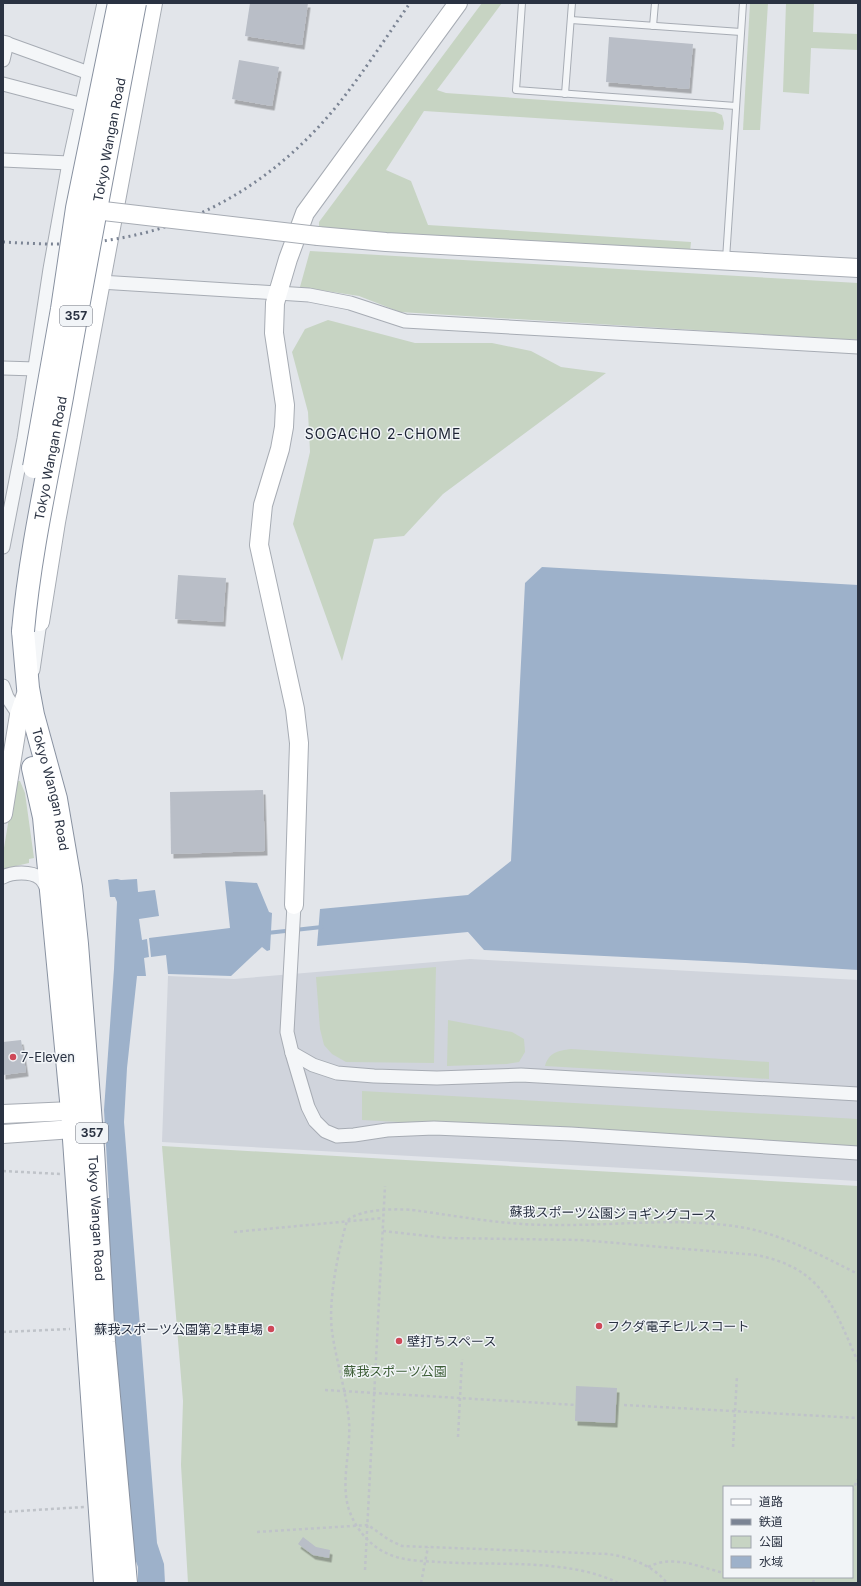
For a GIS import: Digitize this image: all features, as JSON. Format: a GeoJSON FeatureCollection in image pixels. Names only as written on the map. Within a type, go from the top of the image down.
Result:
{"type":"FeatureCollection","features":[{"type":"Feature","properties":{"kind":"highway","name":"Tokyo Wangan Road"},"geometry":{"type":"LineString","coordinates":[[86,209],[119,3]]}},
{"type":"Feature","properties":{"kind":"highway","name":"Tokyo Wangan Road"},"geometry":{"type":"LineString","coordinates":[[105,1583],[76,1175],[80,973],[71,887],[56,799],[33,714],[28,688],[24,628],[14,580],[62,309],[135,3]]}},
{"type":"Feature","properties":{"kind":"highway","name":"Tokyo Wangan Road"},"geometry":{"type":"LineString","coordinates":[[24,628],[11,662],[19,715],[39,789],[44,817],[51,898],[103,1328],[126,1583]]}},
{"type":"Feature","properties":{"kind":"street"},"geometry":{"type":"LineString","coordinates":[[3,547],[36,369],[50,269],[69,163],[104,3]]}},
{"type":"Feature","properties":{"kind":"street"},"geometry":{"type":"LineString","coordinates":[[24,628],[58,515],[108,235],[153,3]]}},
{"type":"Feature","properties":{"kind":"street"},"geometry":{"type":"LineString","coordinates":[[458,3],[305,213],[288,259],[275,303],[274,333],[285,406],[284,427],[280,449],[264,506],[259,545],[294,709],[299,743],[292,955],[287,1025],[292,1053],[308,1107],[315,1121],[325,1131],[337,1136],[387,1130],[434,1128],[571,1134],[858,1153]]}},
{"type":"Feature","properties":{"kind":"street"},"geometry":{"type":"LineString","coordinates":[[3,60],[5,43],[89,73]]}},
{"type":"Feature","properties":{"kind":"street"},"geometry":{"type":"LineString","coordinates":[[3,84],[82,105]]}},
{"type":"Feature","properties":{"kind":"street"},"geometry":{"type":"LineString","coordinates":[[3,160],[69,163]]}},
{"type":"Feature","properties":{"kind":"street"},"geometry":{"type":"LineString","coordinates":[[86,209],[318,236],[393,242],[726,259],[858,268]]}},
{"type":"Feature","properties":{"kind":"street"},"geometry":{"type":"LineString","coordinates":[[56,236],[108,235]]}},
{"type":"Feature","properties":{"kind":"street"},"geometry":{"type":"LineString","coordinates":[[100,282],[309,295],[350,302],[405,321],[858,347]]}},
{"type":"Feature","properties":{"kind":"street"},"geometry":{"type":"LineString","coordinates":[[3,368],[36,369]]}},
{"type":"Feature","properties":{"kind":"street"},"geometry":{"type":"LineString","coordinates":[[3,686],[7,697],[19,715]]}},
{"type":"Feature","properties":{"kind":"street"},"geometry":{"type":"LineString","coordinates":[[3,814],[8,754],[28,688]]}},
{"type":"Feature","properties":{"kind":"street"},"geometry":{"type":"LineString","coordinates":[[3,877],[8,874],[22,873],[40,877],[51,898]]}},
{"type":"Feature","properties":{"kind":"street"},"geometry":{"type":"LineString","coordinates":[[292,1053],[313,1065],[336,1073],[374,1076],[437,1078],[521,1075],[858,1094]]}},
{"type":"Feature","properties":{"kind":"street"},"geometry":{"type":"LineString","coordinates":[[3,1114],[78,1120]]}},
{"type":"Feature","properties":{"kind":"street"},"geometry":{"type":"LineString","coordinates":[[3,1134],[78,1120]]}},
{"type":"Feature","properties":{"kind":"lane"},"geometry":{"type":"LineString","coordinates":[[522,3],[516,90],[736,106]]}},
{"type":"Feature","properties":{"kind":"lane"},"geometry":{"type":"LineString","coordinates":[[565,94],[572,3]]}},
{"type":"Feature","properties":{"kind":"lane"},"geometry":{"type":"LineString","coordinates":[[653,26],[655,3]]}},
{"type":"Feature","properties":{"kind":"lane"},"geometry":{"type":"LineString","coordinates":[[726,259],[743,3]]}},
{"type":"Feature","properties":{"kind":"lane"},"geometry":{"type":"LineString","coordinates":[[571,20],[741,32]]}},
{"type":"Feature","properties":{"kind":"path"},"geometry":{"type":"LineString","coordinates":[[3,1171],[76,1175]]}},
{"type":"Feature","properties":{"kind":"path"},"geometry":{"type":"LineString","coordinates":[[365,1570],[385,1186]]}},
{"type":"Feature","properties":{"kind":"path","name":"蘇我スポーツ公園ジョギングコース"},"geometry":{"type":"LineString","coordinates":[[347,1221],[367,1213],[384,1210],[410,1209],[503,1222],[540,1225],[682,1222],[715,1224],[755,1230],[782,1238],[858,1274]]}},
{"type":"Feature","properties":{"kind":"path"},"geometry":{"type":"LineString","coordinates":[[234,1232],[383,1218]]}},
{"type":"Feature","properties":{"kind":"path"},"geometry":{"type":"LineString","coordinates":[[347,1221],[331,1304],[332,1329],[344,1391],[349,1431],[347,1502],[358,1526],[367,1539],[386,1554],[407,1560],[543,1566],[600,1575],[618,1583]]}},
{"type":"Feature","properties":{"kind":"path"},"geometry":{"type":"LineString","coordinates":[[383,1231],[446,1238],[568,1240],[622,1243],[756,1255],[774,1259],[797,1269],[820,1289],[833,1307],[858,1362]]}},
{"type":"Feature","properties":{"kind":"path"},"geometry":{"type":"LineString","coordinates":[[3,1332],[87,1329]]}},
{"type":"Feature","properties":{"kind":"path"},"geometry":{"type":"LineString","coordinates":[[458,1437],[462,1359]]}},
{"type":"Feature","properties":{"kind":"path"},"geometry":{"type":"LineString","coordinates":[[733,1447],[737,1376]]}},
{"type":"Feature","properties":{"kind":"path"},"geometry":{"type":"LineString","coordinates":[[325,1390],[576,1405]]}},
{"type":"Feature","properties":{"kind":"path"},"geometry":{"type":"LineString","coordinates":[[624,1405],[858,1418]]}},
{"type":"Feature","properties":{"kind":"path"},"geometry":{"type":"LineString","coordinates":[[853,1489],[858,1479]]}},
{"type":"Feature","properties":{"kind":"path"},"geometry":{"type":"LineString","coordinates":[[3,1512],[100,1505]]}},
{"type":"Feature","properties":{"kind":"path"},"geometry":{"type":"LineString","coordinates":[[257,1532],[368,1525],[395,1544],[428,1547],[608,1554],[632,1559],[648,1567],[667,1583]]}},
{"type":"Feature","properties":{"kind":"path"},"geometry":{"type":"LineString","coordinates":[[421,1583],[428,1547]]}},
{"type":"Feature","properties":{"kind":"path"},"geometry":{"type":"LineString","coordinates":[[648,1567],[659,1562],[676,1561],[723,1573]]}},
{"type":"Feature","properties":{"kind":"shaded area"},"geometry":{"type":"Polygon","coordinates":[[[470,959],[858,980],[858,1181],[162,1142],[168,976],[234,979],[470,959]]]}},
{"type":"Feature","properties":{"kind":"green space"},"geometry":{"type":"Polygon","coordinates":[[[482,3],[502,3],[437,90],[446,93],[715,112],[722,115],[724,123],[723,130],[424,111],[386,170],[411,181],[428,225],[691,242],[690,252],[319,231],[319,222],[482,3]]]}},
{"type":"Feature","properties":{"kind":"green space"},"geometry":{"type":"Polygon","coordinates":[[[750,3],[768,3],[760,130],[743,130],[750,3]]]}},
{"type":"Feature","properties":{"kind":"green space"},"geometry":{"type":"Polygon","coordinates":[[[786,3],[814,3],[813,32],[858,34],[858,50],[811,48],[809,94],[783,92],[786,3]]]}},
{"type":"Feature","properties":{"kind":"green space"},"geometry":{"type":"Polygon","coordinates":[[[310,251],[858,283],[858,340],[400,312],[359,296],[300,287],[310,251]]]}},
{"type":"Feature","properties":{"kind":"green space"},"geometry":{"type":"Polygon","coordinates":[[[328,320],[415,343],[492,343],[531,351],[561,367],[606,373],[443,494],[404,536],[374,539],[342,661],[293,524],[310,452],[308,412],[292,352],[305,329],[328,320]]]}},
{"type":"Feature","properties":{"kind":"green space"},"geometry":{"type":"Polygon","coordinates":[[[15,781],[20,781],[25,793],[34,858],[29,859],[29,863],[3,869],[3,854],[15,781]]]}},
{"type":"Feature","properties":{"kind":"green space"},"geometry":{"type":"Polygon","coordinates":[[[436,967],[434,1063],[346,1062],[332,1054],[324,1045],[320,1029],[316,977],[436,967]]]}},
{"type":"Feature","properties":{"kind":"green space"},"geometry":{"type":"Polygon","coordinates":[[[448,1020],[512,1032],[524,1039],[525,1052],[519,1062],[507,1064],[447,1066],[448,1020]]]}},
{"type":"Feature","properties":{"kind":"green space"},"geometry":{"type":"Polygon","coordinates":[[[571,1049],[769,1062],[769,1079],[545,1066],[549,1058],[555,1053],[571,1049]]]}},
{"type":"Feature","properties":{"kind":"green space"},"geometry":{"type":"Polygon","coordinates":[[[362,1091],[858,1119],[858,1147],[362,1120],[362,1091]]]}},
{"type":"Feature","properties":{"kind":"green space","name":"蘇我スポーツ公園"},"geometry":{"type":"Polygon","coordinates":[[[162,1146],[858,1186],[858,1583],[188,1583],[181,1465],[183,1401],[162,1146]]]}},
{"type":"Feature","properties":{"kind":"water"},"geometry":{"type":"Polygon","coordinates":[[[542,567],[858,585],[858,970],[484,950],[468,932],[317,946],[320,909],[468,895],[511,861],[525,583],[542,567]]]}},
{"type":"Feature","properties":{"kind":"water"},"geometry":{"type":"Polygon","coordinates":[[[137,879],[138,892],[155,890],[159,916],[139,919],[142,940],[147,939],[149,957],[144,958],[146,976],[137,976],[127,1068],[124,1122],[157,1543],[164,1564],[165,1583],[138,1583],[138,1567],[131,1548],[105,1198],[109,1198],[104,1110],[117,902],[115,897],[110,897],[108,880],[137,879]]]}},
{"type":"Feature","properties":{"kind":"water"},"geometry":{"type":"Polygon","coordinates":[[[225,881],[257,883],[269,912],[272,913],[270,950],[267,951],[262,947],[231,976],[168,974],[166,955],[151,957],[149,938],[230,928],[225,881]]]}},
{"type":"Feature","properties":{"kind":"building"},"geometry":{"type":"Polygon","coordinates":[[[250,3],[308,3],[302,45],[245,36],[250,3]]]}},
{"type":"Feature","properties":{"kind":"building"},"geometry":{"type":"Polygon","coordinates":[[[609,37],[693,44],[689,89],[606,82],[609,37]]]}},
{"type":"Feature","properties":{"kind":"building"},"geometry":{"type":"Polygon","coordinates":[[[239,60],[279,67],[272,106],[232,99],[239,60]]]}},
{"type":"Feature","properties":{"kind":"building"},"geometry":{"type":"Polygon","coordinates":[[[178,575],[226,578],[223,622],[175,619],[178,575]]]}},
{"type":"Feature","properties":{"kind":"building"},"geometry":{"type":"Polygon","coordinates":[[[263,790],[265,851],[171,854],[170,792],[263,790]]]}},
{"type":"Feature","properties":{"kind":"building","name":"7-Eleven"},"geometry":{"type":"Polygon","coordinates":[[[21,1040],[26,1072],[3,1075],[3,1042],[21,1040]]]}},
{"type":"Feature","properties":{"kind":"building"},"geometry":{"type":"Polygon","coordinates":[[[576,1386],[617,1388],[615,1423],[575,1421],[576,1386]]]}},
{"type":"Feature","properties":{"kind":"building"},"geometry":{"type":"Polygon","coordinates":[[[303,1537],[316,1547],[330,1550],[329,1558],[313,1555],[298,1544],[303,1537]]]}},
{"type":"Feature","properties":{"kind":"waterway"},"geometry":{"type":"LineString","coordinates":[[267,933],[322,927]]}},
{"type":"Feature","properties":{"kind":"railway"},"geometry":{"type":"LineString","coordinates":[[3,242],[69,244],[109,240],[143,233],[176,223],[208,210],[238,194],[292,153],[317,129],[349,90],[410,3]]}},
{"type":"Feature","properties":{"kind":"place","name":"7-Eleven"},"geometry":{"type":"Point","coordinates":[13,1057]}},
{"type":"Feature","properties":{"kind":"place","name":"フクダ電子ヒルスコート"},"geometry":{"type":"Point","coordinates":[599,1326]}},
{"type":"Feature","properties":{"kind":"place","name":"蘇我スポーツ公園第２駐車場"},"geometry":{"type":"Point","coordinates":[271,1329]}},
{"type":"Feature","properties":{"kind":"place","name":"壁打ちスペース"},"geometry":{"type":"Point","coordinates":[399,1341]}},
{"type":"Feature","properties":{"kind":"district","name":"SOGACHO 2-CHOME"},"geometry":{"type":"Point","coordinates":[383,434]}}]}
